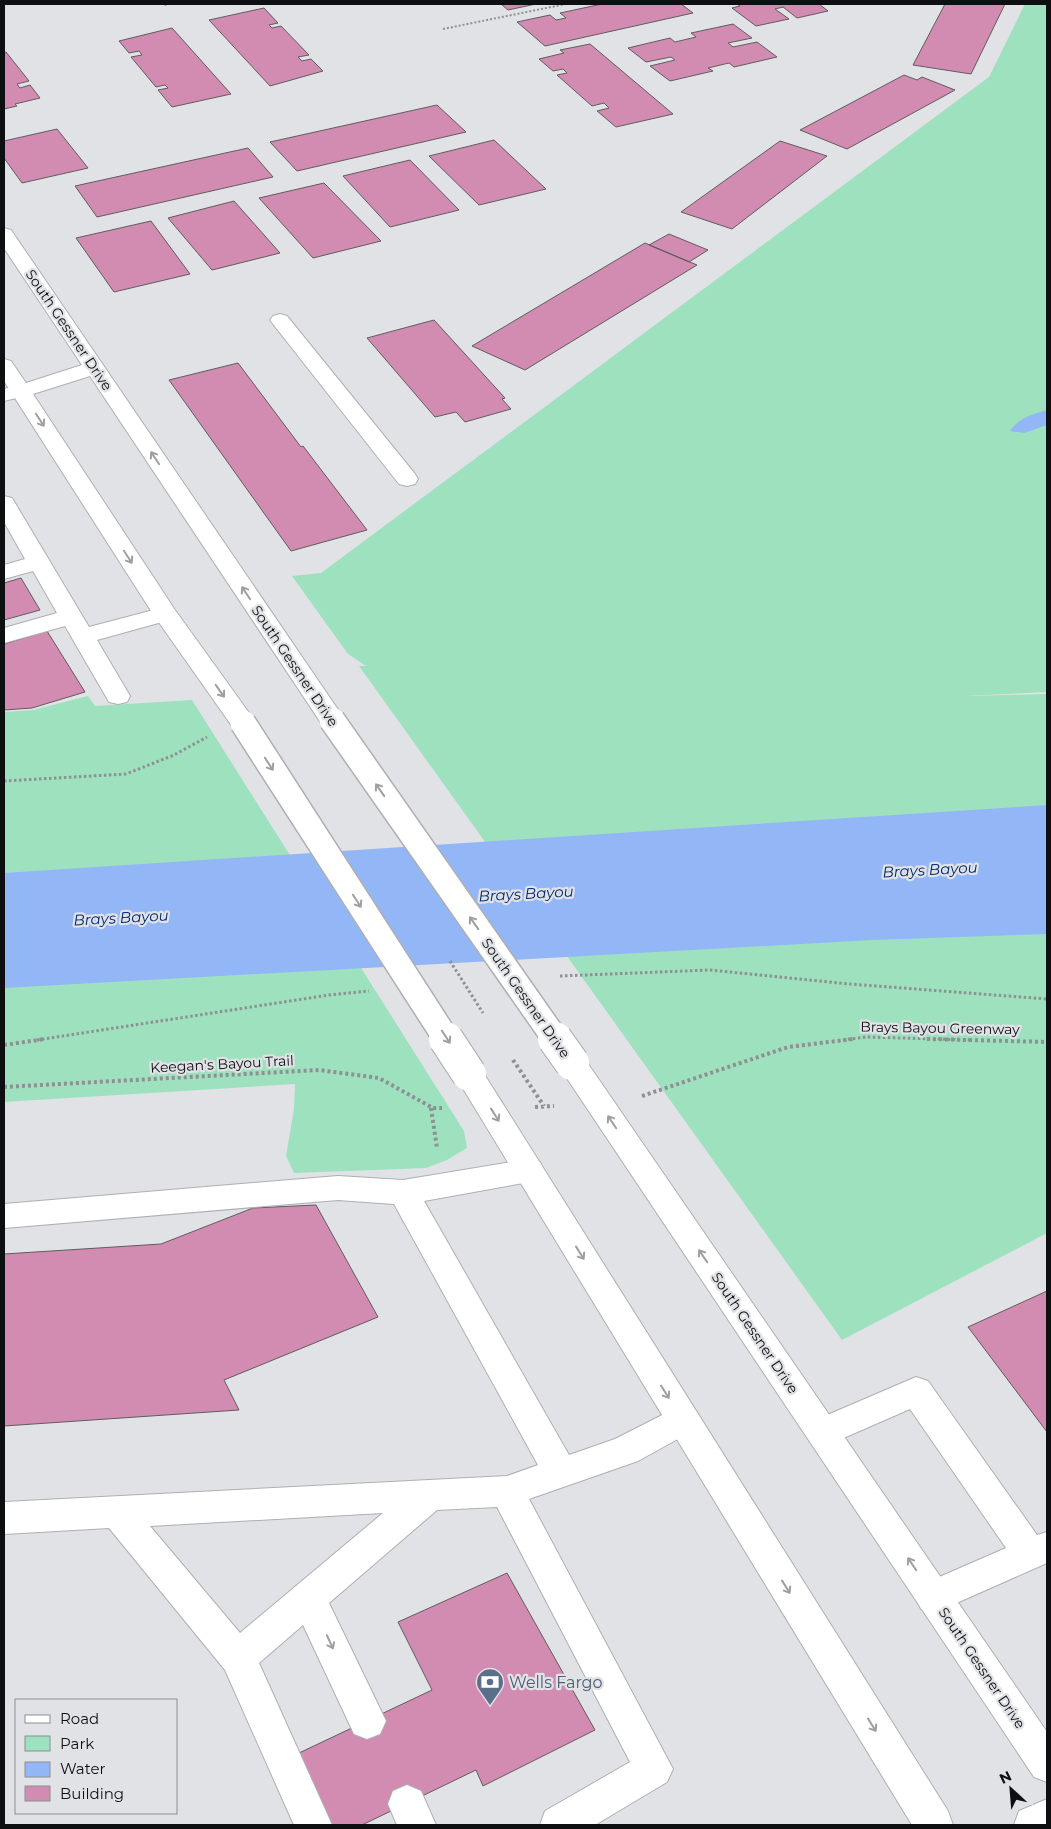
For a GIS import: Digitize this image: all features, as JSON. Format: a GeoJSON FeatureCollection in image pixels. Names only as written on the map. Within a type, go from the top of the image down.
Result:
{"type":"FeatureCollection","features":[{"type":"Feature","properties":{"kind":"main road","name":"South Gessner Drive"},"geometry":{"type":"LineString","coordinates":[[4,234],[332,720],[572,1063],[1047,1764]]}},
{"type":"Feature","properties":{"kind":"main road"},"geometry":{"type":"LineString","coordinates":[[280,320],[406,479]]}},
{"type":"Feature","properties":{"kind":"main road"},"geometry":{"type":"LineString","coordinates":[[4,364],[12,393],[243,723],[469,1074],[934,1825]]}},
{"type":"Feature","properties":{"kind":"main road"},"geometry":{"type":"LineString","coordinates":[[12,393],[95,368]]}},
{"type":"Feature","properties":{"kind":"main road"},"geometry":{"type":"LineString","coordinates":[[7,516],[39,562],[118,696]]}},
{"type":"Feature","properties":{"kind":"main road"},"geometry":{"type":"LineString","coordinates":[[4,572],[39,562]]}},
{"type":"Feature","properties":{"kind":"main road"},"geometry":{"type":"LineString","coordinates":[[4,636],[165,614]]}},
{"type":"Feature","properties":{"kind":"main road"},"geometry":{"type":"LineString","coordinates":[[4,1216],[338,1188],[403,1192],[529,1170]]}},
{"type":"Feature","properties":{"kind":"main road"},"geometry":{"type":"LineString","coordinates":[[403,1192],[561,1472]]}},
{"type":"Feature","properties":{"kind":"main road"},"geometry":{"type":"LineString","coordinates":[[823,1432],[916,1391],[1039,1550],[934,1597]]}},
{"type":"Feature","properties":{"kind":"main road"},"geometry":{"type":"LineString","coordinates":[[4,1518],[507,1491],[626,1450],[682,1420]]}},
{"type":"Feature","properties":{"kind":"main road"},"geometry":{"type":"LineString","coordinates":[[507,1491],[654,1769],[559,1825]]}},
{"type":"Feature","properties":{"kind":"main road"},"geometry":{"type":"LineString","coordinates":[[238,1658],[430,1495]]}},
{"type":"Feature","properties":{"kind":"main road"},"geometry":{"type":"LineString","coordinates":[[117,1512],[238,1658],[313,1825]]}},
{"type":"Feature","properties":{"kind":"main road"},"geometry":{"type":"LineString","coordinates":[[309,1598],[367,1721]]}},
{"type":"Feature","properties":{"kind":"main road"},"geometry":{"type":"LineString","coordinates":[[1033,1825],[1047,1818]]}},
{"type":"Feature","properties":{"kind":"path"},"geometry":{"type":"LineString","coordinates":[[443,29],[566,4]]}},
{"type":"Feature","properties":{"kind":"path"},"geometry":{"type":"LineString","coordinates":[[4,781],[126,774],[174,755],[208,736]]}},
{"type":"Feature","properties":{"kind":"path","name":"Brays Bayou Greenway"},"geometry":{"type":"LineString","coordinates":[[632,1099],[788,1047],[866,1037],[1047,1042]]}},
{"type":"Feature","properties":{"kind":"path"},"geometry":{"type":"LineString","coordinates":[[513,1060],[544,1106]]}},
{"type":"Feature","properties":{"kind":"path","name":"Keegan's Bayou Trail"},"geometry":{"type":"LineString","coordinates":[[4,1087],[319,1070],[379,1078],[433,1108]]}},
{"type":"Feature","properties":{"kind":"green space"},"geometry":{"type":"Polygon","coordinates":[[[1025,4],[1047,4],[1047,692],[965,696],[1047,694],[1047,1233],[842,1340],[359,666],[366,666],[348,654],[292,576],[321,573],[989,77],[1025,4]]]}},
{"type":"Feature","properties":{"kind":"green space"},"geometry":{"type":"Polygon","coordinates":[[[88,696],[95,706],[192,700],[464,1131],[467,1148],[447,1160],[426,1168],[294,1173],[286,1156],[294,1109],[295,1084],[4,1102],[4,712],[33,710],[88,696]]]}},
{"type":"Feature","properties":{"kind":"water"},"geometry":{"type":"Polygon","coordinates":[[[1047,410],[1047,425],[1024,433],[1010,431],[1022,420],[1047,410]]]}},
{"type":"Feature","properties":{"kind":"water","name":"Brays Bayou"},"geometry":{"type":"Polygon","coordinates":[[[1047,805],[1047,934],[873,940],[4,988],[4,873],[1047,805]]]}},
{"type":"Feature","properties":{"kind":"building"},"geometry":{"type":"Polygon","coordinates":[[[501,4],[536,4],[508,10],[501,4]]]}},
{"type":"Feature","properties":{"kind":"building"},"geometry":{"type":"Polygon","coordinates":[[[602,4],[681,4],[693,13],[545,46],[517,22],[550,15],[556,20],[566,18],[560,13],[602,4]]]}},
{"type":"Feature","properties":{"kind":"building"},"geometry":{"type":"Polygon","coordinates":[[[737,4],[819,4],[828,11],[797,18],[783,7],[775,9],[789,19],[756,26],[732,8],[740,6],[737,4]]]}},
{"type":"Feature","properties":{"kind":"building"},"geometry":{"type":"Polygon","coordinates":[[[945,4],[1005,4],[971,74],[913,65],[945,4]]]}},
{"type":"Feature","properties":{"kind":"building"},"geometry":{"type":"Polygon","coordinates":[[[264,8],[278,23],[269,25],[272,28],[281,26],[309,55],[298,57],[302,61],[311,59],[323,71],[270,86],[209,20],[264,8]]]}},
{"type":"Feature","properties":{"kind":"building"},"geometry":{"type":"Polygon","coordinates":[[[733,24],[752,38],[728,43],[733,47],[757,42],[777,57],[734,67],[729,63],[708,68],[713,71],[670,81],[650,66],[675,60],[671,57],[646,62],[628,48],[670,38],[675,42],[696,37],[691,33],[733,24]]]}},
{"type":"Feature","properties":{"kind":"building"},"geometry":{"type":"Polygon","coordinates":[[[172,28],[231,94],[172,107],[158,90],[168,88],[165,85],[156,87],[131,57],[142,55],[139,51],[129,53],[119,41],[172,28]]]}},
{"type":"Feature","properties":{"kind":"building"},"geometry":{"type":"Polygon","coordinates":[[[590,44],[673,114],[616,127],[597,111],[609,108],[604,103],[592,106],[557,75],[567,73],[563,69],[553,71],[539,59],[564,53],[560,50],[590,44]]]}},
{"type":"Feature","properties":{"kind":"building"},"geometry":{"type":"Polygon","coordinates":[[[4,52],[6,52],[29,81],[17,84],[20,88],[30,85],[40,98],[15,104],[17,106],[4,109],[4,52]]]}},
{"type":"Feature","properties":{"kind":"building"},"geometry":{"type":"Polygon","coordinates":[[[904,75],[917,80],[922,77],[955,90],[847,149],[800,130],[904,75]]]}},
{"type":"Feature","properties":{"kind":"building"},"geometry":{"type":"Polygon","coordinates":[[[437,105],[466,132],[297,171],[270,142],[437,105]]]}},
{"type":"Feature","properties":{"kind":"building"},"geometry":{"type":"Polygon","coordinates":[[[57,129],[88,168],[22,183],[4,158],[4,141],[57,129]]]}},
{"type":"Feature","properties":{"kind":"building"},"geometry":{"type":"Polygon","coordinates":[[[494,140],[546,189],[479,205],[429,156],[494,140]]]}},
{"type":"Feature","properties":{"kind":"building"},"geometry":{"type":"Polygon","coordinates":[[[780,141],[827,156],[732,229],[681,212],[780,141]]]}},
{"type":"Feature","properties":{"kind":"building"},"geometry":{"type":"Polygon","coordinates":[[[248,148],[273,177],[97,217],[75,186],[248,148]]]}},
{"type":"Feature","properties":{"kind":"building"},"geometry":{"type":"Polygon","coordinates":[[[410,160],[459,210],[390,227],[343,176],[410,160]]]}},
{"type":"Feature","properties":{"kind":"building"},"geometry":{"type":"Polygon","coordinates":[[[324,183],[381,241],[313,258],[259,198],[324,183]]]}},
{"type":"Feature","properties":{"kind":"building"},"geometry":{"type":"Polygon","coordinates":[[[234,201],[280,253],[212,270],[168,218],[234,201]]]}},
{"type":"Feature","properties":{"kind":"building"},"geometry":{"type":"Polygon","coordinates":[[[151,221],[190,274],[114,292],[76,238],[151,221]]]}},
{"type":"Feature","properties":{"kind":"building"},"geometry":{"type":"Polygon","coordinates":[[[669,234],[708,250],[689,262],[649,245],[669,234]]]}},
{"type":"Feature","properties":{"kind":"building"},"geometry":{"type":"Polygon","coordinates":[[[645,243],[697,265],[525,370],[472,346],[645,243]]]}},
{"type":"Feature","properties":{"kind":"building"},"geometry":{"type":"Polygon","coordinates":[[[434,320],[505,398],[502,399],[511,409],[465,422],[456,412],[435,417],[367,338],[434,320]]]}},
{"type":"Feature","properties":{"kind":"building"},"geometry":{"type":"Polygon","coordinates":[[[238,363],[367,530],[291,551],[169,380],[238,363]]]}},
{"type":"Feature","properties":{"kind":"building"},"geometry":{"type":"Polygon","coordinates":[[[21,578],[40,610],[4,620],[4,583],[21,578]]]}},
{"type":"Feature","properties":{"kind":"building"},"geometry":{"type":"Polygon","coordinates":[[[47,631],[85,692],[32,708],[4,710],[4,644],[47,631]]]}},
{"type":"Feature","properties":{"kind":"building"},"geometry":{"type":"Polygon","coordinates":[[[316,1205],[378,1317],[224,1380],[239,1410],[4,1426],[4,1254],[161,1244],[253,1208],[316,1205]]]}},
{"type":"Feature","properties":{"kind":"building"},"geometry":{"type":"Polygon","coordinates":[[[1047,1291],[1047,1432],[968,1327],[1047,1291]]]}},
{"type":"Feature","properties":{"kind":"building","name":"Wells Fargo"},"geometry":{"type":"Polygon","coordinates":[[[507,1573],[595,1730],[483,1786],[476,1770],[362,1825],[332,1825],[299,1753],[432,1690],[398,1622],[507,1573]]]}},
{"type":"Feature","properties":{"kind":"place","name":"Wells Fargo"},"geometry":{"type":"Point","coordinates":[490,1706]}}]}
